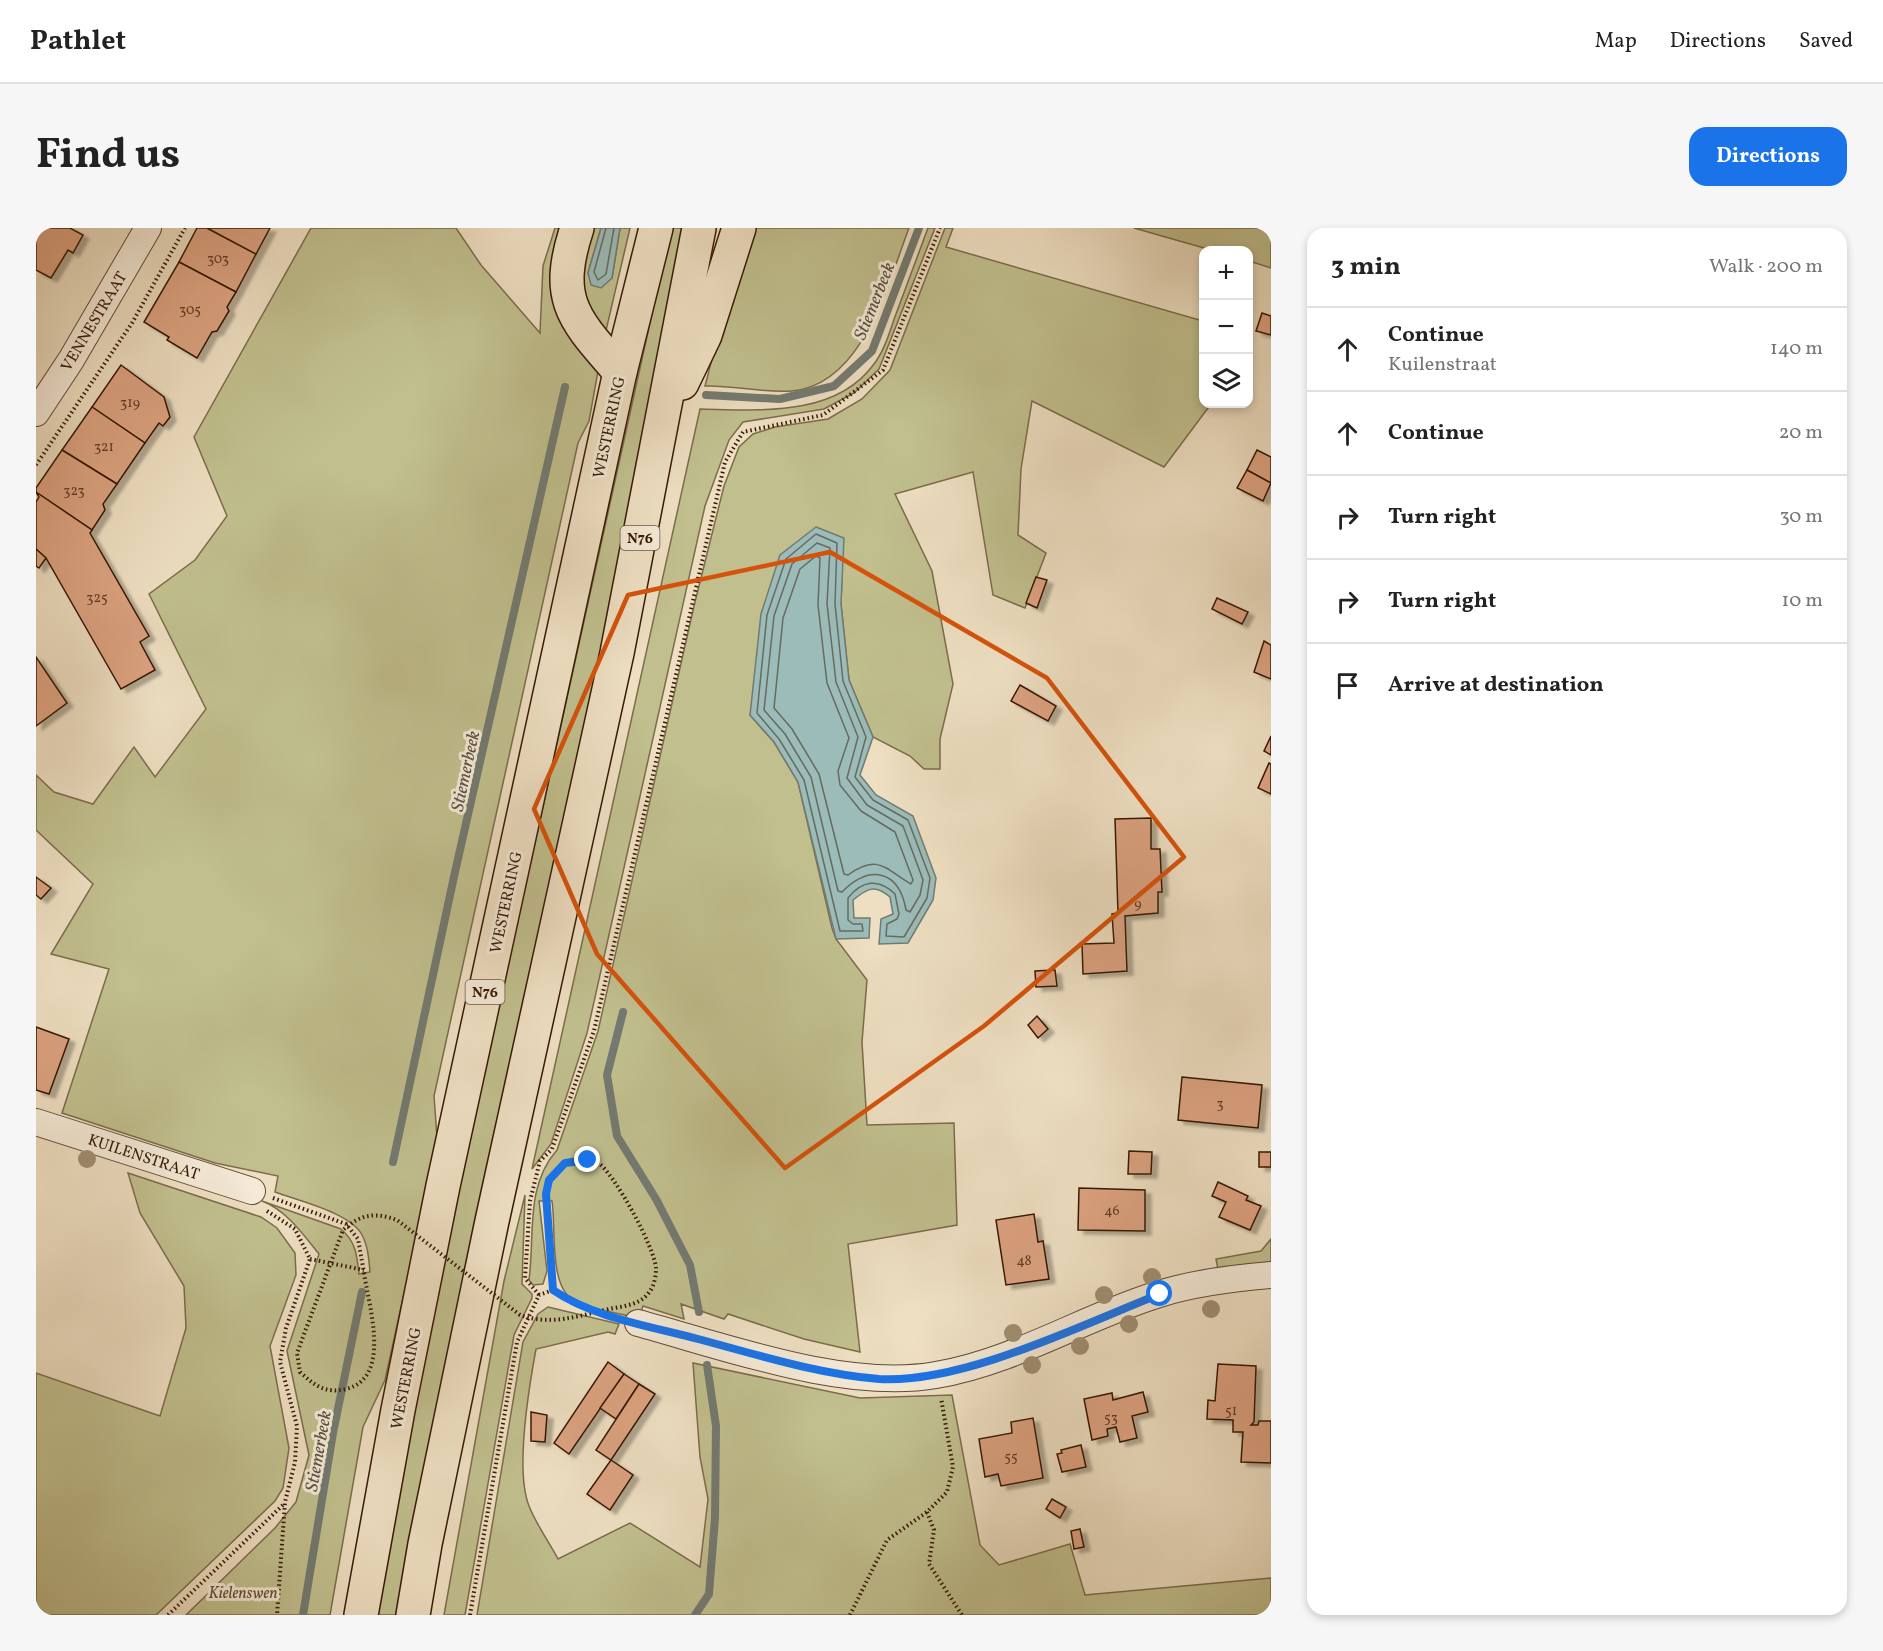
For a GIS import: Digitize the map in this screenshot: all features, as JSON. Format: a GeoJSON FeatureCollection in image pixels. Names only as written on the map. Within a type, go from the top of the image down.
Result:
{"type":"FeatureCollection","features":[{"type":"Feature","properties":{"kind":"highway"},"geometry":{"type":"LineString","coordinates":[[577,228],[570,250],[565,283],[575,316],[620,372]]}},
{"type":"Feature","properties":{"kind":"highway"},"geometry":{"type":"LineString","coordinates":[[664,422],[705,334],[740,228]]}},
{"type":"Feature","properties":{"kind":"highway","name":"WESTERRING"},"geometry":{"type":"LineString","coordinates":[[361,1615],[398,1410],[443,1186],[620,372],[655,231]]}},
{"type":"Feature","properties":{"kind":"highway","name":"N76"},"geometry":{"type":"LineString","coordinates":[[413,1615],[425,1544],[492,1221],[617,653],[664,422],[698,234]]}},
{"type":"Feature","properties":{"kind":"street","name":"VENNESTRAAT"},"geometry":{"type":"LineString","coordinates":[[36,413],[71,360],[148,228]]}},
{"type":"Feature","properties":{"kind":"street","name":"KUILENSTRAAT"},"geometry":{"type":"LineString","coordinates":[[36,1122],[261,1194]]}},
{"type":"Feature","properties":{"kind":"street"},"geometry":{"type":"LineString","coordinates":[[638,1323],[832,1373],[882,1379],[926,1376],[1000,1357],[1160,1294],[1271,1275]]}},
{"type":"Feature","properties":{"kind":"path"},"geometry":{"type":"LineString","coordinates":[[36,465],[119,343],[185,228]]}},
{"type":"Feature","properties":{"kind":"path"},"geometry":{"type":"LineString","coordinates":[[539,1295],[525,1278],[531,1201],[540,1161],[552,1149],[594,1032],[725,462],[743,432],[823,415],[884,369],[940,228]]}},
{"type":"Feature","properties":{"kind":"path"},"geometry":{"type":"LineString","coordinates":[[277,1615],[285,1502],[296,1462],[297,1426],[280,1362],[286,1328],[310,1259],[296,1229],[258,1206],[261,1194],[346,1224],[358,1239],[375,1350],[371,1371],[356,1386],[338,1391],[325,1390],[300,1372],[297,1353],[343,1230],[357,1218],[373,1214],[397,1220],[520,1315],[539,1322],[556,1321],[638,1303],[650,1293],[656,1268],[630,1209],[606,1169],[595,1161],[577,1159],[565,1163],[549,1180],[546,1201],[553,1290]]}},
{"type":"Feature","properties":{"kind":"path"},"geometry":{"type":"LineString","coordinates":[[310,1259],[364,1271]]}},
{"type":"Feature","properties":{"kind":"path"},"geometry":{"type":"LineString","coordinates":[[470,1615],[517,1342],[539,1295],[553,1290]]}},
{"type":"Feature","properties":{"kind":"path"},"geometry":{"type":"LineString","coordinates":[[553,1290],[572,1303],[638,1323]]}},
{"type":"Feature","properties":{"kind":"path"},"geometry":{"type":"LineString","coordinates":[[850,1615],[887,1540],[927,1512],[947,1492],[953,1467],[939,1389]]}},
{"type":"Feature","properties":{"kind":"path"},"geometry":{"type":"LineString","coordinates":[[168,1615],[285,1502]]}},
{"type":"Feature","properties":{"kind":"path"},"geometry":{"type":"LineString","coordinates":[[927,1512],[934,1530],[929,1564],[962,1615]]}},
{"type":"Feature","properties":{"kind":"highlighted area"},"geometry":{"type":"Polygon","coordinates":[[[830,552],[1047,678],[1184,857],[984,1026],[785,1168],[597,954],[534,809],[628,595],[830,552]]]}},
{"type":"Feature","properties":{"kind":"green space","name":"Kielenswen"},"geometry":{"type":"Polygon","coordinates":[[[311,228],[456,228],[481,265],[540,333],[543,266],[555,228],[565,228],[598,371],[589,421],[578,443],[434,1096],[437,1137],[432,1166],[385,1380],[363,1427],[330,1615],[186,1615],[275,1528],[296,1502],[309,1455],[287,1351],[319,1254],[286,1216],[262,1201],[341,1229],[353,1244],[359,1274],[370,1272],[368,1253],[362,1235],[347,1220],[275,1192],[278,1176],[215,1163],[62,1113],[109,969],[51,954],[93,884],[36,830],[36,775],[54,792],[93,804],[134,747],[155,777],[206,709],[149,594],[195,560],[227,516],[194,437],[311,228]]]}},
{"type":"Feature","properties":{"kind":"green space"},"geometry":{"type":"Polygon","coordinates":[[[587,228],[601,228],[588,273],[612,278],[620,228],[630,228],[604,339],[585,312],[578,275],[587,228]]]}},
{"type":"Feature","properties":{"kind":"green space"},"geometry":{"type":"Polygon","coordinates":[[[671,228],[685,228],[623,553],[534,966],[472,1235],[399,1615],[373,1615],[450,1227],[671,228]]]}},
{"type":"Feature","properties":{"kind":"green space"},"geometry":{"type":"Polygon","coordinates":[[[752,228],[909,228],[892,276],[869,328],[855,351],[837,371],[817,385],[792,391],[705,386],[723,316],[752,228]]]}},
{"type":"Feature","properties":{"kind":"green space"},"geometry":{"type":"Polygon","coordinates":[[[928,228],[935,228],[879,369],[854,393],[824,409],[743,422],[729,440],[705,506],[587,1033],[551,1144],[532,1169],[700,409],[746,410],[794,407],[838,394],[858,381],[874,364],[884,346],[928,228]]]}},
{"type":"Feature","properties":{"kind":"green space"},"geometry":{"type":"Polygon","coordinates":[[[945,228],[953,228],[946,247],[1199,320],[1199,408],[1208,408],[1164,467],[1032,401],[1021,469],[1018,535],[1046,553],[1025,608],[993,595],[973,472],[895,494],[932,571],[953,684],[940,739],[940,769],[924,769],[910,756],[873,737],[849,680],[841,604],[843,538],[750,715],[774,742],[798,782],[832,928],[836,939],[867,980],[862,1042],[867,1125],[954,1123],[957,1225],[848,1244],[860,1352],[804,1339],[728,1314],[724,1319],[681,1304],[684,1319],[643,1306],[639,1318],[587,1306],[572,1299],[565,1292],[560,1281],[555,1254],[552,1201],[539,1201],[547,1271],[543,1284],[533,1285],[529,1280],[533,1212],[540,1179],[557,1150],[598,1031],[694,606],[724,486],[739,447],[753,434],[775,427],[828,419],[862,399],[890,370],[945,228]]]}},
{"type":"Feature","properties":{"kind":"green space"},"geometry":{"type":"Polygon","coordinates":[[[1134,228],[1271,228],[1271,268],[1253,262],[1253,246],[1199,247],[1134,228]]]}},
{"type":"Feature","properties":{"kind":"green space"},"geometry":{"type":"Polygon","coordinates":[[[128,1173],[261,1217],[277,1228],[295,1253],[296,1275],[270,1346],[289,1448],[283,1488],[275,1501],[156,1615],[36,1615],[36,1373],[160,1416],[186,1328],[184,1286],[140,1213],[128,1173]]]}},
{"type":"Feature","properties":{"kind":"green space"},"geometry":{"type":"Polygon","coordinates":[[[525,1195],[522,1284],[532,1294],[532,1298],[514,1335],[465,1615],[444,1615],[504,1281],[525,1195]]]}},
{"type":"Feature","properties":{"kind":"green space"},"geometry":{"type":"Polygon","coordinates":[[[1271,1239],[1271,1263],[1218,1269],[1216,1259],[1261,1251],[1271,1239]]]}},
{"type":"Feature","properties":{"kind":"green space"},"geometry":{"type":"Polygon","coordinates":[[[548,1307],[619,1324],[615,1334],[608,1332],[536,1349],[525,1429],[523,1472],[529,1506],[558,1559],[630,1523],[700,1567],[708,1499],[700,1457],[693,1363],[860,1398],[952,1395],[980,1545],[999,1565],[1070,1544],[1085,1595],[1271,1578],[1271,1615],[477,1615],[523,1342],[538,1314],[548,1307]]]}},
{"type":"Feature","properties":{"kind":"water"},"geometry":{"type":"Polygon","coordinates":[[[601,228],[620,228],[612,278],[601,288],[591,285],[588,273],[601,228]]]}},
{"type":"Feature","properties":{"kind":"water"},"geometry":{"type":"Polygon","coordinates":[[[816,527],[844,538],[841,604],[849,680],[873,737],[860,775],[876,795],[913,816],[936,878],[933,900],[908,943],[879,944],[881,919],[893,914],[890,897],[876,889],[867,890],[853,900],[854,918],[870,918],[869,938],[836,939],[798,782],[774,742],[750,715],[761,614],[780,555],[816,527]]]}},
{"type":"Feature","properties":{"kind":"building"},"geometry":{"type":"Polygon","coordinates":[[[36,228],[70,228],[83,235],[73,253],[68,250],[51,278],[36,270],[36,228]]]}},
{"type":"Feature","properties":{"kind":"building"},"geometry":{"type":"Polygon","coordinates":[[[197,228],[207,228],[256,254],[236,292],[179,262],[197,228]]]}},
{"type":"Feature","properties":{"kind":"building"},"geometry":{"type":"Polygon","coordinates":[[[207,228],[270,228],[256,254],[207,228]]]}},
{"type":"Feature","properties":{"kind":"building"},"geometry":{"type":"Polygon","coordinates":[[[179,262],[236,292],[227,307],[229,311],[217,331],[212,332],[197,358],[167,340],[169,337],[144,322],[179,262]]]}},
{"type":"Feature","properties":{"kind":"building"},"geometry":{"type":"Polygon","coordinates":[[[1262,313],[1271,316],[1271,335],[1256,331],[1262,313]]]}},
{"type":"Feature","properties":{"kind":"building"},"geometry":{"type":"Polygon","coordinates":[[[121,365],[164,397],[170,417],[163,426],[159,423],[145,443],[92,407],[121,365]]]}},
{"type":"Feature","properties":{"kind":"building"},"geometry":{"type":"Polygon","coordinates":[[[92,407],[145,443],[117,484],[62,450],[92,407]]]}},
{"type":"Feature","properties":{"kind":"building"},"geometry":{"type":"Polygon","coordinates":[[[62,450],[117,484],[103,504],[105,510],[92,530],[36,492],[36,488],[62,450]]]}},
{"type":"Feature","properties":{"kind":"building"},"geometry":{"type":"Polygon","coordinates":[[[1257,450],[1271,457],[1271,483],[1247,470],[1257,450]]]}},
{"type":"Feature","properties":{"kind":"building"},"geometry":{"type":"Polygon","coordinates":[[[1247,470],[1271,483],[1263,501],[1237,488],[1247,470]]]}},
{"type":"Feature","properties":{"kind":"building"},"geometry":{"type":"Polygon","coordinates":[[[36,492],[92,530],[90,533],[149,636],[140,642],[155,670],[121,689],[46,558],[36,549],[36,502],[39,497],[36,492]]]}},
{"type":"Feature","properties":{"kind":"building"},"geometry":{"type":"Polygon","coordinates":[[[36,549],[46,558],[39,568],[36,566],[36,549]]]}},
{"type":"Feature","properties":{"kind":"building"},"geometry":{"type":"Polygon","coordinates":[[[1036,577],[1047,580],[1037,608],[1026,603],[1036,577]]]}},
{"type":"Feature","properties":{"kind":"building"},"geometry":{"type":"Polygon","coordinates":[[[1217,598],[1248,612],[1242,624],[1212,609],[1217,598]]]}},
{"type":"Feature","properties":{"kind":"building"},"geometry":{"type":"Polygon","coordinates":[[[1264,641],[1271,645],[1271,679],[1254,672],[1264,641]]]}},
{"type":"Feature","properties":{"kind":"building"},"geometry":{"type":"Polygon","coordinates":[[[36,657],[67,703],[36,726],[36,657]]]}},
{"type":"Feature","properties":{"kind":"building"},"geometry":{"type":"Polygon","coordinates":[[[1020,685],[1056,706],[1048,721],[1011,701],[1020,685]]]}},
{"type":"Feature","properties":{"kind":"building"},"geometry":{"type":"Polygon","coordinates":[[[1271,736],[1271,755],[1264,751],[1271,736]]]}},
{"type":"Feature","properties":{"kind":"building"},"geometry":{"type":"Polygon","coordinates":[[[1269,763],[1271,764],[1271,794],[1258,788],[1269,763]]]}},
{"type":"Feature","properties":{"kind":"building"},"geometry":{"type":"Polygon","coordinates":[[[1151,818],[1151,849],[1160,849],[1162,892],[1158,892],[1158,913],[1125,916],[1127,971],[1083,974],[1082,944],[1114,943],[1112,914],[1118,913],[1115,819],[1151,818]]]}},
{"type":"Feature","properties":{"kind":"building"},"geometry":{"type":"Polygon","coordinates":[[[36,877],[51,888],[41,899],[36,895],[36,877]]]}},
{"type":"Feature","properties":{"kind":"building"},"geometry":{"type":"Polygon","coordinates":[[[1055,970],[1057,986],[1036,987],[1035,971],[1055,970]]]}},
{"type":"Feature","properties":{"kind":"building"},"geometry":{"type":"Polygon","coordinates":[[[1037,1016],[1048,1029],[1038,1038],[1028,1025],[1037,1016]]]}},
{"type":"Feature","properties":{"kind":"building"},"geometry":{"type":"Polygon","coordinates":[[[36,1027],[69,1039],[49,1094],[36,1090],[36,1027]]]}},
{"type":"Feature","properties":{"kind":"building"},"geometry":{"type":"Polygon","coordinates":[[[1182,1077],[1262,1085],[1258,1128],[1178,1120],[1182,1077]]]}},
{"type":"Feature","properties":{"kind":"building"},"geometry":{"type":"Polygon","coordinates":[[[1129,1151],[1152,1152],[1151,1174],[1128,1174],[1129,1151]]]}},
{"type":"Feature","properties":{"kind":"building"},"geometry":{"type":"Polygon","coordinates":[[[1259,1152],[1271,1152],[1271,1167],[1259,1167],[1259,1152]]]}},
{"type":"Feature","properties":{"kind":"building"},"geometry":{"type":"Polygon","coordinates":[[[1218,1182],[1248,1196],[1246,1200],[1261,1206],[1250,1230],[1219,1217],[1226,1202],[1212,1196],[1218,1182]]]}},
{"type":"Feature","properties":{"kind":"building"},"geometry":{"type":"Polygon","coordinates":[[[1079,1188],[1145,1190],[1145,1231],[1078,1230],[1079,1188]]]}},
{"type":"Feature","properties":{"kind":"building"},"geometry":{"type":"Polygon","coordinates":[[[1034,1214],[1038,1242],[1043,1241],[1049,1279],[1006,1285],[996,1220],[1034,1214]]]}},
{"type":"Feature","properties":{"kind":"building"},"geometry":{"type":"Polygon","coordinates":[[[608,1362],[624,1374],[569,1454],[554,1443],[608,1362]]]}},
{"type":"Feature","properties":{"kind":"building"},"geometry":{"type":"Polygon","coordinates":[[[1218,1364],[1256,1366],[1254,1422],[1251,1425],[1258,1425],[1259,1421],[1271,1421],[1271,1463],[1241,1462],[1243,1432],[1233,1432],[1233,1420],[1207,1419],[1208,1400],[1215,1401],[1218,1364]]]}},
{"type":"Feature","properties":{"kind":"building"},"geometry":{"type":"Polygon","coordinates":[[[624,1374],[639,1384],[616,1419],[600,1408],[624,1374]]]}},
{"type":"Feature","properties":{"kind":"building"},"geometry":{"type":"Polygon","coordinates":[[[639,1384],[655,1394],[611,1460],[596,1450],[639,1384]]]}},
{"type":"Feature","properties":{"kind":"building"},"geometry":{"type":"Polygon","coordinates":[[[1143,1392],[1148,1412],[1132,1416],[1137,1438],[1120,1442],[1116,1427],[1107,1429],[1108,1436],[1092,1440],[1084,1399],[1112,1393],[1113,1400],[1143,1392]]]}},
{"type":"Feature","properties":{"kind":"building"},"geometry":{"type":"Polygon","coordinates":[[[531,1412],[547,1415],[545,1442],[531,1441],[531,1412]]]}},
{"type":"Feature","properties":{"kind":"building"},"geometry":{"type":"Polygon","coordinates":[[[1033,1418],[1043,1478],[1001,1486],[998,1474],[985,1477],[979,1439],[1012,1433],[1011,1422],[1033,1418]]]}},
{"type":"Feature","properties":{"kind":"building"},"geometry":{"type":"Polygon","coordinates":[[[1081,1445],[1086,1467],[1062,1472],[1057,1454],[1062,1453],[1061,1450],[1081,1445]]]}},
{"type":"Feature","properties":{"kind":"building"},"geometry":{"type":"Polygon","coordinates":[[[611,1460],[633,1475],[610,1510],[587,1494],[611,1460]]]}},
{"type":"Feature","properties":{"kind":"building"},"geometry":{"type":"Polygon","coordinates":[[[1052,1499],[1066,1507],[1060,1518],[1046,1509],[1052,1499]]]}},
{"type":"Feature","properties":{"kind":"building"},"geometry":{"type":"Polygon","coordinates":[[[1080,1529],[1084,1547],[1074,1549],[1071,1531],[1080,1529]]]}},
{"type":"Feature","properties":{"kind":"waterway","name":"Stiemerbeek"},"geometry":{"type":"LineString","coordinates":[[706,395],[780,399],[834,386],[872,351],[919,228]]}},
{"type":"Feature","properties":{"kind":"waterway","name":"Stiemerbeek"},"geometry":{"type":"LineString","coordinates":[[393,1162],[455,872],[565,387]]}},
{"type":"Feature","properties":{"kind":"waterway"},"geometry":{"type":"LineString","coordinates":[[623,1012],[607,1075],[617,1136],[656,1199],[690,1265],[699,1312]]}},
{"type":"Feature","properties":{"kind":"waterway","name":"Stiemerbeek"},"geometry":{"type":"LineString","coordinates":[[303,1615],[333,1433],[362,1292]]}},
{"type":"Feature","properties":{"kind":"waterway"},"geometry":{"type":"LineString","coordinates":[[695,1615],[709,1594],[715,1518],[716,1426],[707,1365]]}},
{"type":"Feature","properties":{"kind":"route"},"geometry":{"type":"LineString","coordinates":[[588,1160],[577,1159],[565,1163],[557,1168],[549,1180],[546,1194],[553,1290],[572,1303],[638,1323],[832,1373],[882,1379],[936,1375],[1000,1357],[1160,1294]]}}]}
